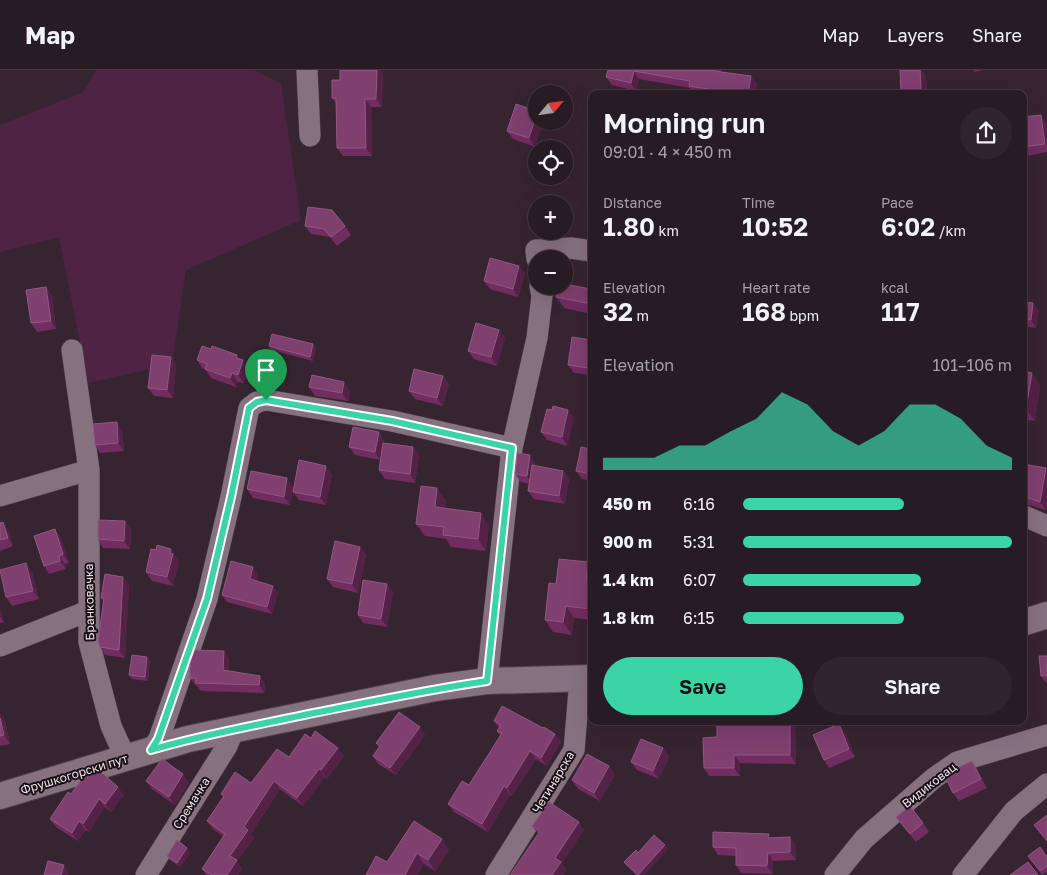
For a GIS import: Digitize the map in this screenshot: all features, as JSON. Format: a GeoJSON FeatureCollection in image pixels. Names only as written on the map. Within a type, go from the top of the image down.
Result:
{"type":"FeatureCollection","features":[{"type":"Feature","properties":{"kind":"street"},"geometry":{"type":"LineString","coordinates":[[308,70],[310,136]]}},
{"type":"Feature","properties":{"kind":"street"},"geometry":{"type":"LineString","coordinates":[[559,250],[571,248],[588,251]]}},
{"type":"Feature","properties":{"kind":"street"},"geometry":{"type":"LineString","coordinates":[[487,681],[512,448],[537,338],[542,295]]}},
{"type":"Feature","properties":{"kind":"street","name":"Бранковачка"},"geometry":{"type":"LineString","coordinates":[[72,350],[89,470],[89,642],[111,726],[126,759]]}},
{"type":"Feature","properties":{"kind":"street"},"geometry":{"type":"LineString","coordinates":[[151,750],[158,739],[207,599],[231,497],[249,408],[257,402],[266,400],[392,421],[512,448]]}},
{"type":"Feature","properties":{"kind":"street"},"geometry":{"type":"LineString","coordinates":[[0,496],[89,470]]}},
{"type":"Feature","properties":{"kind":"street"},"geometry":{"type":"LineString","coordinates":[[1027,517],[1047,526]]}},
{"type":"Feature","properties":{"kind":"street"},"geometry":{"type":"LineString","coordinates":[[0,646],[88,611]]}},
{"type":"Feature","properties":{"kind":"street"},"geometry":{"type":"LineString","coordinates":[[1027,621],[1047,615]]}},
{"type":"Feature","properties":{"kind":"street","name":"Фрушкогорски пут"},"geometry":{"type":"LineString","coordinates":[[0,796],[188,739],[435,688],[487,681],[586,679]]}},
{"type":"Feature","properties":{"kind":"street","name":"Четинарска"},"geometry":{"type":"LineString","coordinates":[[496,875],[574,750],[586,679]]}},
{"type":"Feature","properties":{"kind":"street","name":"Сремачка"},"geometry":{"type":"LineString","coordinates":[[146,875],[228,746],[234,730]]}},
{"type":"Feature","properties":{"kind":"street","name":"Видиковац"},"geometry":{"type":"LineString","coordinates":[[835,875],[864,839],[934,778],[957,762],[1047,735]]}},
{"type":"Feature","properties":{"kind":"street"},"geometry":{"type":"LineString","coordinates":[[963,875],[1014,811],[1047,784]]}},
{"type":"Feature","properties":{"kind":"shaded area"},"geometry":{"type":"Polygon","coordinates":[[[96,70],[254,70],[281,84],[301,220],[186,270],[172,364],[88,383],[59,237],[0,252],[0,125],[83,92],[96,70]]]}},
{"type":"Feature","properties":{"kind":"building"},"geometry":{"type":"Polygon","coordinates":[[[340,70],[377,70],[376,99],[365,99],[366,148],[337,148],[336,98],[332,98],[332,80],[340,80],[340,70]]]}},
{"type":"Feature","properties":{"kind":"building"},"geometry":{"type":"Polygon","coordinates":[[[608,70],[715,70],[751,76],[749,90],[714,90],[689,86],[690,81],[634,71],[631,83],[606,77],[608,70]]]}},
{"type":"Feature","properties":{"kind":"building"},"geometry":{"type":"Polygon","coordinates":[[[900,70],[920,70],[921,90],[901,90],[900,70]]]}},
{"type":"Feature","properties":{"kind":"building"},"geometry":{"type":"Polygon","coordinates":[[[516,104],[528,108],[528,130],[532,130],[529,138],[507,131],[516,104]]]}},
{"type":"Feature","properties":{"kind":"building"},"geometry":{"type":"Polygon","coordinates":[[[1041,115],[1045,144],[1027,146],[1027,116],[1041,115]]]}},
{"type":"Feature","properties":{"kind":"building"},"geometry":{"type":"Polygon","coordinates":[[[308,207],[332,210],[345,226],[331,237],[324,229],[305,226],[308,207]]]}},
{"type":"Feature","properties":{"kind":"building"},"geometry":{"type":"Polygon","coordinates":[[[490,258],[519,266],[513,289],[484,281],[490,258]]]}},
{"type":"Feature","properties":{"kind":"building"},"geometry":{"type":"Polygon","coordinates":[[[573,286],[588,288],[588,303],[556,297],[556,295],[573,295],[573,286]]]}},
{"type":"Feature","properties":{"kind":"building"},"geometry":{"type":"Polygon","coordinates":[[[46,287],[51,321],[31,323],[26,290],[46,287]]]}},
{"type":"Feature","properties":{"kind":"building"},"geometry":{"type":"Polygon","coordinates":[[[1027,302],[1033,303],[1031,320],[1027,320],[1027,302]]]}},
{"type":"Feature","properties":{"kind":"building"},"geometry":{"type":"Polygon","coordinates":[[[476,323],[499,330],[491,357],[468,351],[476,323]]]}},
{"type":"Feature","properties":{"kind":"building"},"geometry":{"type":"Polygon","coordinates":[[[272,334],[313,344],[310,357],[269,346],[272,334]]]}},
{"type":"Feature","properties":{"kind":"building"},"geometry":{"type":"Polygon","coordinates":[[[572,337],[588,340],[588,368],[568,365],[572,337]]]}},
{"type":"Feature","properties":{"kind":"building"},"geometry":{"type":"Polygon","coordinates":[[[202,346],[211,349],[212,346],[237,355],[236,358],[243,360],[238,375],[232,373],[230,378],[205,369],[207,364],[197,360],[202,346]]]}},
{"type":"Feature","properties":{"kind":"building"},"geometry":{"type":"Polygon","coordinates":[[[152,355],[171,357],[167,390],[148,388],[152,355]]]}},
{"type":"Feature","properties":{"kind":"building"},"geometry":{"type":"Polygon","coordinates":[[[414,369],[443,376],[437,398],[409,391],[414,369]]]}},
{"type":"Feature","properties":{"kind":"building"},"geometry":{"type":"Polygon","coordinates":[[[1027,372],[1032,373],[1027,403],[1027,372]]]}},
{"type":"Feature","properties":{"kind":"building"},"geometry":{"type":"Polygon","coordinates":[[[312,375],[344,382],[342,393],[309,387],[312,375]]]}},
{"type":"Feature","properties":{"kind":"building"},"geometry":{"type":"Polygon","coordinates":[[[553,406],[568,410],[562,437],[541,432],[547,409],[552,410],[553,406]]]}},
{"type":"Feature","properties":{"kind":"building"},"geometry":{"type":"Polygon","coordinates":[[[117,422],[118,443],[95,445],[93,424],[117,422]]]}},
{"type":"Feature","properties":{"kind":"building"},"geometry":{"type":"Polygon","coordinates":[[[353,427],[379,432],[375,452],[349,447],[353,427]]]}},
{"type":"Feature","properties":{"kind":"building"},"geometry":{"type":"Polygon","coordinates":[[[383,443],[413,447],[410,474],[379,470],[383,443]]]}},
{"type":"Feature","properties":{"kind":"building"},"geometry":{"type":"Polygon","coordinates":[[[581,447],[588,448],[588,473],[576,471],[581,447]]]}},
{"type":"Feature","properties":{"kind":"building"},"geometry":{"type":"Polygon","coordinates":[[[517,453],[530,455],[527,476],[515,474],[517,453]]]}},
{"type":"Feature","properties":{"kind":"building"},"geometry":{"type":"Polygon","coordinates":[[[299,460],[326,466],[320,497],[293,492],[299,460]]]}},
{"type":"Feature","properties":{"kind":"building"},"geometry":{"type":"Polygon","coordinates":[[[532,465],[563,471],[559,496],[528,491],[532,465]]]}},
{"type":"Feature","properties":{"kind":"building"},"geometry":{"type":"Polygon","coordinates":[[[1027,465],[1046,468],[1040,502],[1027,498],[1027,465]]]}},
{"type":"Feature","properties":{"kind":"building"},"geometry":{"type":"Polygon","coordinates":[[[251,471],[287,478],[284,497],[247,489],[251,471]]]}},
{"type":"Feature","properties":{"kind":"building"},"geometry":{"type":"Polygon","coordinates":[[[421,486],[437,488],[435,507],[481,513],[478,539],[443,535],[444,527],[416,524],[421,486]]]}},
{"type":"Feature","properties":{"kind":"building"},"geometry":{"type":"Polygon","coordinates":[[[98,520],[125,521],[124,541],[98,539],[98,520]]]}},
{"type":"Feature","properties":{"kind":"building"},"geometry":{"type":"Polygon","coordinates":[[[3,522],[8,538],[0,540],[0,523],[3,522]]]}},
{"type":"Feature","properties":{"kind":"building"},"geometry":{"type":"Polygon","coordinates":[[[55,529],[63,554],[59,556],[60,561],[44,566],[34,536],[55,529]]]}},
{"type":"Feature","properties":{"kind":"building"},"geometry":{"type":"Polygon","coordinates":[[[335,541],[360,547],[352,584],[327,579],[335,541]]]}},
{"type":"Feature","properties":{"kind":"building"},"geometry":{"type":"Polygon","coordinates":[[[157,545],[171,549],[170,553],[173,554],[167,577],[146,572],[151,549],[156,550],[157,545]]]}},
{"type":"Feature","properties":{"kind":"building"},"geometry":{"type":"Polygon","coordinates":[[[559,559],[588,562],[586,582],[588,582],[588,609],[566,606],[563,622],[545,620],[549,583],[556,584],[559,559]]]}},
{"type":"Feature","properties":{"kind":"building"},"geometry":{"type":"Polygon","coordinates":[[[231,561],[253,567],[250,579],[273,586],[267,607],[222,595],[231,561]]]}},
{"type":"Feature","properties":{"kind":"building"},"geometry":{"type":"Polygon","coordinates":[[[26,563],[33,591],[6,597],[0,570],[26,563]]]}},
{"type":"Feature","properties":{"kind":"building"},"geometry":{"type":"Polygon","coordinates":[[[105,574],[123,577],[119,650],[100,647],[98,641],[105,574]]]}},
{"type":"Feature","properties":{"kind":"building"},"geometry":{"type":"Polygon","coordinates":[[[363,580],[387,584],[381,619],[358,615],[363,580]]]}},
{"type":"Feature","properties":{"kind":"building"},"geometry":{"type":"Polygon","coordinates":[[[195,650],[224,651],[223,670],[260,676],[259,685],[196,683],[196,678],[190,678],[190,663],[195,650]]]}},
{"type":"Feature","properties":{"kind":"building"},"geometry":{"type":"Polygon","coordinates":[[[132,655],[147,657],[145,677],[129,675],[132,655]]]}},
{"type":"Feature","properties":{"kind":"building"},"geometry":{"type":"Polygon","coordinates":[[[1039,656],[1047,656],[1047,675],[1041,676],[1039,656]]]}},
{"type":"Feature","properties":{"kind":"building"},"geometry":{"type":"Polygon","coordinates":[[[502,706],[555,734],[541,758],[530,751],[507,788],[504,786],[482,824],[448,804],[462,781],[469,785],[502,733],[497,731],[501,725],[494,721],[502,706]]]}},
{"type":"Feature","properties":{"kind":"building"},"geometry":{"type":"Polygon","coordinates":[[[399,712],[420,727],[390,768],[373,756],[380,746],[376,743],[399,712]]]}},
{"type":"Feature","properties":{"kind":"building"},"geometry":{"type":"Polygon","coordinates":[[[0,718],[4,735],[0,736],[0,718]]]}},
{"type":"Feature","properties":{"kind":"building"},"geometry":{"type":"Polygon","coordinates":[[[717,725],[790,725],[790,755],[734,755],[734,768],[704,768],[703,738],[717,737],[717,725]]]}},
{"type":"Feature","properties":{"kind":"building"},"geometry":{"type":"Polygon","coordinates":[[[839,725],[849,749],[824,760],[813,735],[839,725]]]}},
{"type":"Feature","properties":{"kind":"building"},"geometry":{"type":"Polygon","coordinates":[[[315,731],[338,748],[321,770],[319,769],[297,798],[274,781],[244,827],[248,830],[230,856],[237,860],[227,875],[212,875],[202,869],[225,834],[207,821],[224,796],[221,794],[235,772],[251,783],[277,749],[289,757],[305,734],[311,738],[315,731]]]}},
{"type":"Feature","properties":{"kind":"building"},"geometry":{"type":"Polygon","coordinates":[[[641,739],[663,748],[653,771],[631,762],[641,739]]]}},
{"type":"Feature","properties":{"kind":"building"},"geometry":{"type":"Polygon","coordinates":[[[587,754],[609,766],[594,793],[572,780],[587,754]]]}},
{"type":"Feature","properties":{"kind":"building"},"geometry":{"type":"Polygon","coordinates":[[[162,759],[183,774],[169,797],[146,781],[162,759]]]}},
{"type":"Feature","properties":{"kind":"building"},"geometry":{"type":"Polygon","coordinates":[[[972,761],[981,779],[953,793],[944,774],[972,761]]]}},
{"type":"Feature","properties":{"kind":"building"},"geometry":{"type":"Polygon","coordinates":[[[100,771],[118,787],[105,804],[99,799],[83,824],[79,821],[72,833],[50,819],[68,792],[71,794],[84,776],[100,771]]]}},
{"type":"Feature","properties":{"kind":"building"},"geometry":{"type":"Polygon","coordinates":[[[549,802],[579,822],[555,858],[561,862],[552,875],[510,875],[540,831],[532,826],[549,802]]]}},
{"type":"Feature","properties":{"kind":"building"},"geometry":{"type":"Polygon","coordinates":[[[910,806],[923,823],[910,834],[896,817],[910,806]]]}},
{"type":"Feature","properties":{"kind":"building"},"geometry":{"type":"Polygon","coordinates":[[[1047,815],[1047,841],[1034,825],[1047,815]]]}},
{"type":"Feature","properties":{"kind":"building"},"geometry":{"type":"Polygon","coordinates":[[[414,821],[442,839],[428,860],[417,853],[405,875],[366,875],[376,856],[387,862],[414,821]]]}},
{"type":"Feature","properties":{"kind":"building"},"geometry":{"type":"Polygon","coordinates":[[[713,832],[769,834],[768,838],[790,837],[790,852],[768,853],[767,866],[736,865],[736,848],[713,847],[713,832]]]}},
{"type":"Feature","properties":{"kind":"building"},"geometry":{"type":"Polygon","coordinates":[[[654,835],[665,845],[638,875],[624,862],[636,850],[638,853],[654,835]]]}},
{"type":"Feature","properties":{"kind":"building"},"geometry":{"type":"Polygon","coordinates":[[[177,840],[187,848],[177,863],[167,856],[177,840]]]}},
{"type":"Feature","properties":{"kind":"building"},"geometry":{"type":"Polygon","coordinates":[[[1040,847],[1047,857],[1047,866],[1040,871],[1028,856],[1040,847]]]}},
{"type":"Feature","properties":{"kind":"building"},"geometry":{"type":"Polygon","coordinates":[[[48,861],[64,865],[61,875],[44,875],[48,861]]]}},
{"type":"Feature","properties":{"kind":"building"},"geometry":{"type":"Polygon","coordinates":[[[1028,862],[1038,875],[1010,875],[1028,862]]]}},
{"type":"Feature","properties":{"kind":"route"},"geometry":{"type":"LineString","coordinates":[[266,400],[392,421],[512,448],[487,681],[435,688],[188,739],[151,750],[158,739],[207,599],[231,497],[249,408],[257,402],[266,400]]}}]}
